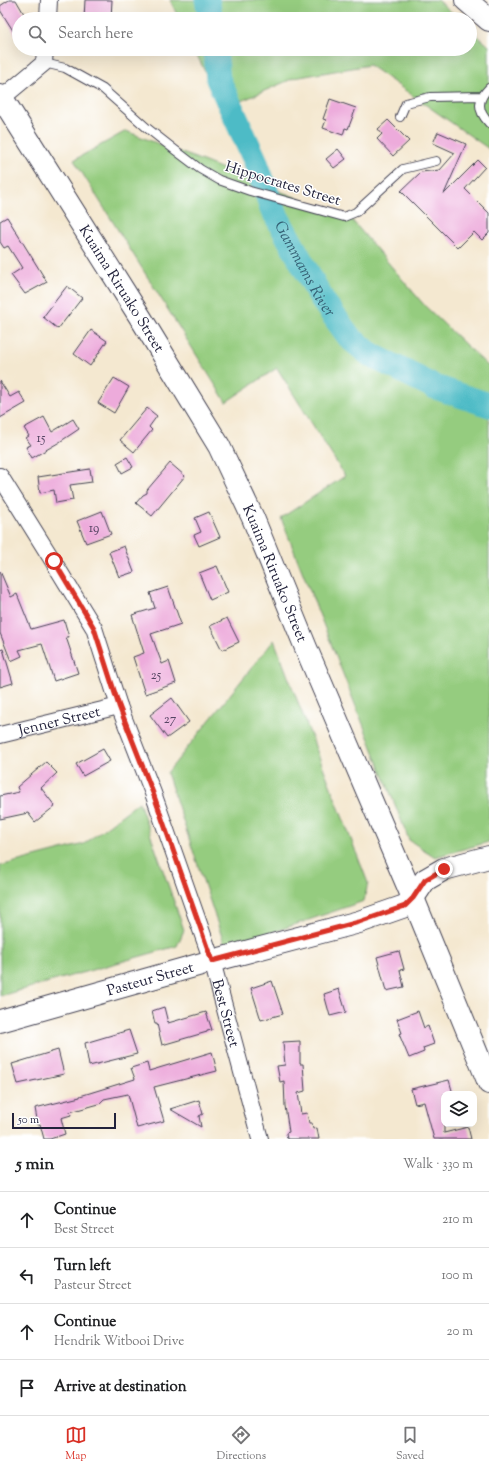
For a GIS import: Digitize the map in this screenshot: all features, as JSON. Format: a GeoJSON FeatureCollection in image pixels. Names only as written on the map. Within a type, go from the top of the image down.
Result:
{"type":"FeatureCollection","features":[{"type":"Feature","properties":{"kind":"street"},"geometry":{"type":"LineString","coordinates":[[48,12],[49,0]]}},
{"type":"Feature","properties":{"kind":"street"},"geometry":{"type":"LineString","coordinates":[[466,0],[489,20]]}},
{"type":"Feature","properties":{"kind":"street"},"geometry":{"type":"LineString","coordinates":[[1,97],[44,56]]}},
{"type":"Feature","properties":{"kind":"street","name":"Kuaima Riruako Street"},"geometry":{"type":"LineString","coordinates":[[1,97],[142,320],[219,446],[253,518],[306,648],[413,898],[489,1083]]}},
{"type":"Feature","properties":{"kind":"street","name":"Best Street"},"geometry":{"type":"LineString","coordinates":[[0,476],[54,561],[94,628],[119,706],[153,793],[212,961],[260,1139]]}},
{"type":"Feature","properties":{"kind":"street","name":"Jenner Street"},"geometry":{"type":"LineString","coordinates":[[0,735],[119,706]]}},
{"type":"Feature","properties":{"kind":"street"},"geometry":{"type":"LineString","coordinates":[[413,898],[425,880],[444,869],[489,857]]}},
{"type":"Feature","properties":{"kind":"street","name":"Pasteur Street"},"geometry":{"type":"LineString","coordinates":[[0,1021],[212,961],[359,922],[405,906],[413,898]]}},
{"type":"Feature","properties":{"kind":"lane","name":"Hippocrates Street"},"geometry":{"type":"LineString","coordinates":[[44,56],[103,89],[147,128],[200,169],[231,185],[250,191],[344,216],[356,212],[403,170],[436,161]]}},
{"type":"Feature","properties":{"kind":"lane"},"geometry":{"type":"LineString","coordinates":[[489,88],[482,96],[480,106],[483,116],[489,123]]}},
{"type":"Feature","properties":{"kind":"lane"},"geometry":{"type":"LineString","coordinates":[[400,117],[406,103],[430,97],[482,96]]}},
{"type":"Feature","properties":{"kind":"green space"},"geometry":{"type":"Polygon","coordinates":[[[170,0],[438,0],[451,12],[176,12],[170,0]]]}},
{"type":"Feature","properties":{"kind":"green space"},"geometry":{"type":"Polygon","coordinates":[[[477,35],[489,46],[489,149],[369,65],[294,78],[223,109],[197,56],[477,56],[477,35]]]}},
{"type":"Feature","properties":{"kind":"green space"},"geometry":{"type":"Polygon","coordinates":[[[126,131],[351,219],[425,306],[489,367],[489,842],[435,857],[409,840],[281,518],[345,476],[277,368],[226,402],[74,160],[126,131]]]}},
{"type":"Feature","properties":{"kind":"green space"},"geometry":{"type":"Polygon","coordinates":[[[274,640],[368,883],[364,901],[259,937],[224,943],[167,773],[274,640]]]}},
{"type":"Feature","properties":{"kind":"green space"},"geometry":{"type":"Polygon","coordinates":[[[139,802],[184,930],[177,946],[0,996],[0,866],[84,844],[139,802]]]}},
{"type":"Feature","properties":{"kind":"building"},"geometry":{"type":"Polygon","coordinates":[[[9,0],[16,0],[23,12],[12,12],[12,29],[0,10],[0,6],[9,0]]]}},
{"type":"Feature","properties":{"kind":"building"},"geometry":{"type":"Polygon","coordinates":[[[85,0],[112,0],[111,12],[84,12],[85,0]]]}},
{"type":"Feature","properties":{"kind":"building"},"geometry":{"type":"Polygon","coordinates":[[[330,99],[356,108],[348,129],[345,128],[343,135],[323,128],[326,120],[323,119],[330,99]]]}},
{"type":"Feature","properties":{"kind":"building"},"geometry":{"type":"Polygon","coordinates":[[[388,120],[409,141],[393,156],[377,139],[382,134],[378,129],[388,120]]]}},
{"type":"Feature","properties":{"kind":"building"},"geometry":{"type":"Polygon","coordinates":[[[438,132],[466,144],[444,194],[478,160],[485,167],[465,189],[489,213],[489,233],[482,240],[474,232],[458,248],[401,191],[421,172],[440,170],[455,153],[433,143],[438,132]]]}},
{"type":"Feature","properties":{"kind":"building"},"geometry":{"type":"Polygon","coordinates":[[[338,149],[346,159],[334,168],[326,159],[338,149]]]}},
{"type":"Feature","properties":{"kind":"building"},"geometry":{"type":"Polygon","coordinates":[[[7,217],[47,282],[25,294],[11,275],[22,268],[8,246],[4,248],[0,242],[0,221],[7,217]]]}},
{"type":"Feature","properties":{"kind":"building"},"geometry":{"type":"Polygon","coordinates":[[[67,286],[82,298],[58,329],[43,317],[67,286]]]}},
{"type":"Feature","properties":{"kind":"building"},"geometry":{"type":"Polygon","coordinates":[[[91,330],[107,341],[90,366],[74,354],[91,330]]]}},
{"type":"Feature","properties":{"kind":"building"},"geometry":{"type":"Polygon","coordinates":[[[114,378],[129,387],[114,413],[98,403],[114,378]]]}},
{"type":"Feature","properties":{"kind":"building"},"geometry":{"type":"Polygon","coordinates":[[[0,381],[10,397],[19,392],[26,403],[0,418],[0,381]]]}},
{"type":"Feature","properties":{"kind":"building"},"geometry":{"type":"Polygon","coordinates":[[[147,408],[157,416],[149,427],[152,430],[134,452],[120,440],[147,408]]]}},
{"type":"Feature","properties":{"kind":"building"},"geometry":{"type":"Polygon","coordinates":[[[44,417],[52,432],[73,419],[79,429],[32,458],[26,447],[31,445],[26,438],[29,436],[24,428],[44,417]]]}},
{"type":"Feature","properties":{"kind":"building"},"geometry":{"type":"Polygon","coordinates":[[[127,457],[133,467],[122,473],[117,463],[127,457]]]}},
{"type":"Feature","properties":{"kind":"building"},"geometry":{"type":"Polygon","coordinates":[[[170,463],[185,476],[152,516],[136,503],[143,495],[147,493],[147,490],[170,463]]]}},
{"type":"Feature","properties":{"kind":"building"},"geometry":{"type":"Polygon","coordinates":[[[90,469],[92,482],[70,485],[73,500],[56,503],[54,490],[40,493],[38,477],[90,469]]]}},
{"type":"Feature","properties":{"kind":"building"},"geometry":{"type":"Polygon","coordinates":[[[102,511],[111,534],[86,543],[77,521],[102,511]]]}},
{"type":"Feature","properties":{"kind":"building"},"geometry":{"type":"Polygon","coordinates":[[[209,512],[220,537],[199,546],[194,535],[201,532],[195,518],[209,512]]]}},
{"type":"Feature","properties":{"kind":"building"},"geometry":{"type":"Polygon","coordinates":[[[124,546],[134,572],[119,577],[109,552],[124,546]]]}},
{"type":"Feature","properties":{"kind":"building"},"geometry":{"type":"Polygon","coordinates":[[[217,566],[228,592],[210,600],[199,573],[217,566]]]}},
{"type":"Feature","properties":{"kind":"building"},"geometry":{"type":"Polygon","coordinates":[[[0,571],[11,597],[17,594],[31,629],[64,620],[69,637],[66,637],[78,673],[54,681],[42,644],[19,650],[22,656],[11,661],[0,633],[0,571]]]}},
{"type":"Feature","properties":{"kind":"building"},"geometry":{"type":"Polygon","coordinates":[[[168,587],[181,624],[151,634],[162,664],[169,661],[176,683],[145,694],[133,657],[144,653],[132,615],[155,608],[150,593],[168,587]]]}},
{"type":"Feature","properties":{"kind":"building"},"geometry":{"type":"Polygon","coordinates":[[[227,618],[239,642],[222,650],[210,626],[227,618]]]}},
{"type":"Feature","properties":{"kind":"building"},"geometry":{"type":"Polygon","coordinates":[[[3,649],[13,683],[0,687],[0,650],[3,649]]]}},
{"type":"Feature","properties":{"kind":"building"},"geometry":{"type":"Polygon","coordinates":[[[172,698],[189,722],[167,738],[150,715],[172,698]]]}},
{"type":"Feature","properties":{"kind":"building"},"geometry":{"type":"Polygon","coordinates":[[[103,749],[110,761],[83,776],[76,764],[103,749]]]}},
{"type":"Feature","properties":{"kind":"building"},"geometry":{"type":"Polygon","coordinates":[[[46,762],[57,773],[41,788],[55,806],[35,822],[28,813],[0,819],[0,796],[19,792],[17,787],[46,762]]]}},
{"type":"Feature","properties":{"kind":"building"},"geometry":{"type":"Polygon","coordinates":[[[399,951],[404,969],[400,970],[404,987],[386,991],[377,957],[399,951]]]}},
{"type":"Feature","properties":{"kind":"building"},"geometry":{"type":"Polygon","coordinates":[[[272,981],[283,1014],[261,1020],[251,988],[272,981]]]}},
{"type":"Feature","properties":{"kind":"building"},"geometry":{"type":"Polygon","coordinates":[[[339,989],[346,1012],[330,1016],[324,994],[339,989]]]}},
{"type":"Feature","properties":{"kind":"building"},"geometry":{"type":"Polygon","coordinates":[[[164,1007],[168,1023],[206,1012],[212,1030],[162,1045],[152,1011],[164,1007]]]}},
{"type":"Feature","properties":{"kind":"building"},"geometry":{"type":"Polygon","coordinates":[[[418,1011],[424,1028],[428,1026],[434,1044],[423,1048],[424,1052],[409,1058],[399,1034],[402,1033],[397,1019],[418,1011]]]}},
{"type":"Feature","properties":{"kind":"building"},"geometry":{"type":"Polygon","coordinates":[[[129,1030],[137,1054],[89,1066],[85,1043],[129,1030]]]}},
{"type":"Feature","properties":{"kind":"building"},"geometry":{"type":"Polygon","coordinates":[[[300,1041],[300,1064],[303,1064],[305,1091],[298,1093],[301,1114],[307,1113],[309,1123],[312,1123],[313,1129],[317,1128],[319,1139],[287,1139],[286,1133],[289,1132],[285,1106],[284,1081],[280,1082],[277,1066],[285,1065],[283,1042],[300,1041]]]}},
{"type":"Feature","properties":{"kind":"building"},"geometry":{"type":"Polygon","coordinates":[[[58,1050],[64,1074],[18,1084],[12,1064],[58,1050]]]}},
{"type":"Feature","properties":{"kind":"building"},"geometry":{"type":"Polygon","coordinates":[[[212,1052],[217,1071],[154,1087],[164,1121],[137,1128],[128,1094],[104,1099],[99,1104],[70,1112],[71,1115],[61,1118],[65,1134],[50,1139],[44,1139],[40,1124],[38,1125],[35,1108],[80,1097],[135,1079],[131,1068],[147,1063],[149,1071],[212,1052]]]}},
{"type":"Feature","properties":{"kind":"building"},"geometry":{"type":"Polygon","coordinates":[[[449,1080],[452,1091],[441,1091],[441,1127],[444,1127],[444,1133],[468,1127],[471,1139],[434,1139],[424,1102],[415,1104],[411,1089],[449,1080]]]}},
{"type":"Feature","properties":{"kind":"building"},"geometry":{"type":"Polygon","coordinates":[[[199,1100],[203,1114],[199,1116],[201,1127],[170,1109],[199,1100]]]}},
{"type":"Feature","properties":{"kind":"waterway","name":"Gammams River"},"geometry":{"type":"LineString","coordinates":[[207,0],[210,12]]}},
{"type":"Feature","properties":{"kind":"waterway","name":"Gammams River"},"geometry":{"type":"LineString","coordinates":[[216,56],[218,79],[255,160],[272,208],[323,301],[350,338],[371,355],[435,387],[489,405]]}},
{"type":"Feature","properties":{"kind":"route"},"geometry":{"type":"LineString","coordinates":[[54,561],[94,628],[119,706],[153,793],[212,961],[359,922],[405,906],[413,898],[425,880],[444,869]]}}]}
